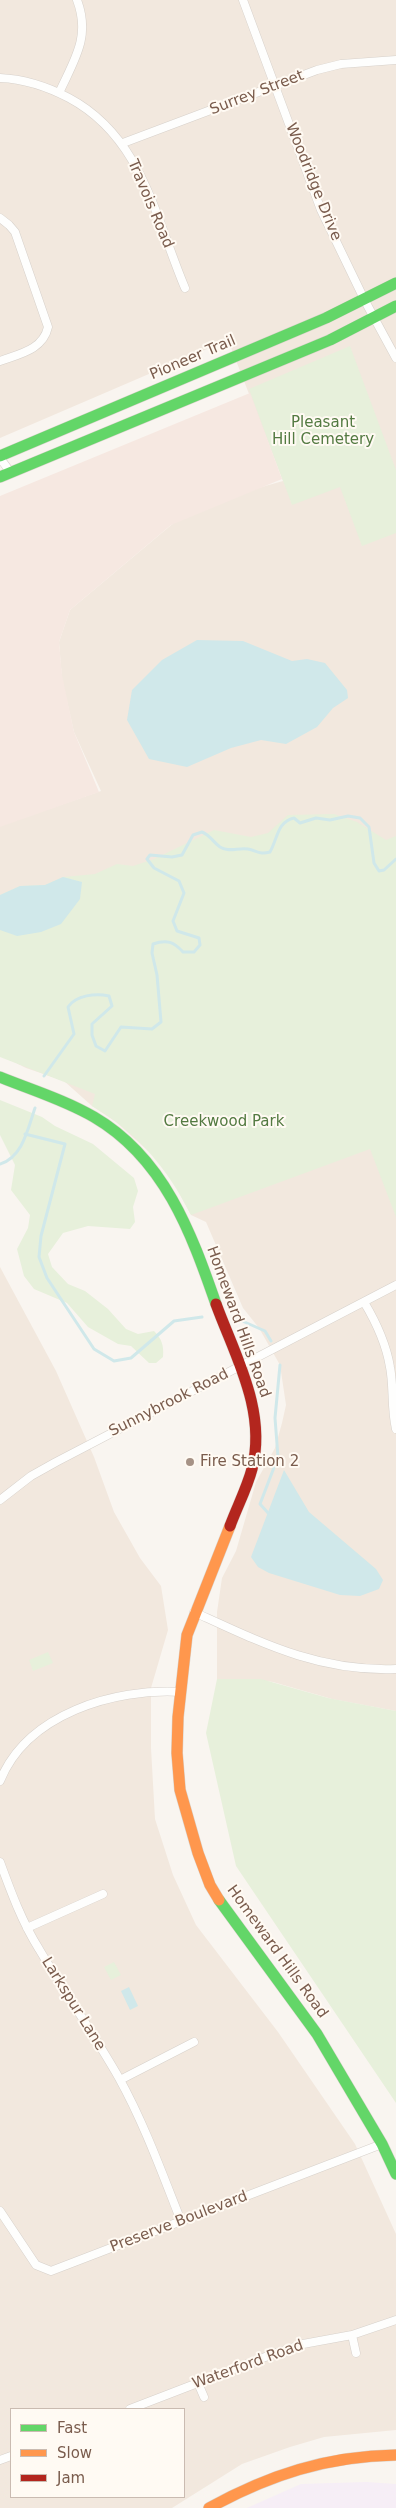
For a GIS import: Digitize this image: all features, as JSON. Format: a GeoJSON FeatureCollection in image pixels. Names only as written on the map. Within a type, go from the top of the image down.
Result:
{"type":"FeatureCollection","features":[{"type":"Feature","properties":{"kind":"street"},"geometry":{"type":"LineString","coordinates":[[59,93],[83,35],[84,20],[77,0]]}},
{"type":"Feature","properties":{"kind":"street","name":"Woodridge Drive"},"geometry":{"type":"LineString","coordinates":[[244,0],[322,210],[364,300],[396,358]]}},
{"type":"Feature","properties":{"kind":"street","name":"Surrey Street"},"geometry":{"type":"LineString","coordinates":[[123,143],[275,85],[341,64],[396,60]]}},
{"type":"Feature","properties":{"kind":"street","name":"Travois Road"},"geometry":{"type":"LineString","coordinates":[[0,78],[35,84],[59,93],[82,105],[102,121],[123,143],[146,186],[185,288]]}},
{"type":"Feature","properties":{"kind":"street"},"geometry":{"type":"LineString","coordinates":[[0,218],[15,232],[48,327],[46,336],[40,344],[0,361]]}},
{"type":"Feature","properties":{"kind":"street","name":"Pioneer Trail"},"geometry":{"type":"LineString","coordinates":[[0,457],[364,300],[396,283]]}},
{"type":"Feature","properties":{"kind":"street"},"geometry":{"type":"LineString","coordinates":[[0,457],[5,475],[330,340],[396,306]]}},
{"type":"Feature","properties":{"kind":"street","name":"Homeward Hills Road"},"geometry":{"type":"LineString","coordinates":[[0,1077],[76,1106],[100,1120],[129,1143],[162,1178],[188,1228],[251,1396],[256,1425],[252,1469],[194,1612],[187,1635],[180,1692],[177,1753],[180,1790],[198,1853],[210,1885],[239,1932],[317,2034],[382,2144],[396,2174]]}},
{"type":"Feature","properties":{"kind":"street","name":"Sunnybrook Road"},"geometry":{"type":"LineString","coordinates":[[0,1500],[31,1476],[56,1462],[396,1285]]}},
{"type":"Feature","properties":{"kind":"street"},"geometry":{"type":"LineString","coordinates":[[364,1302],[386,1348],[391,1369],[392,1412],[396,1429]]}},
{"type":"Feature","properties":{"kind":"street"},"geometry":{"type":"LineString","coordinates":[[194,1612],[316,1662],[344,1668],[396,1669]]}},
{"type":"Feature","properties":{"kind":"street"},"geometry":{"type":"LineString","coordinates":[[0,1781],[14,1755],[28,1741],[70,1713],[94,1702],[119,1696],[162,1691],[180,1692]]}},
{"type":"Feature","properties":{"kind":"street","name":"Larkspur Lane"},"geometry":{"type":"LineString","coordinates":[[0,1862],[27,1928],[120,2080],[162,2172],[181,2221]]}},
{"type":"Feature","properties":{"kind":"street"},"geometry":{"type":"LineString","coordinates":[[27,1928],[103,1894]]}},
{"type":"Feature","properties":{"kind":"street"},"geometry":{"type":"LineString","coordinates":[[120,2080],[194,2042]]}},
{"type":"Feature","properties":{"kind":"street","name":"Preserve Boulevard"},"geometry":{"type":"LineString","coordinates":[[0,2212],[33,2268],[51,2271],[382,2144]]}},
{"type":"Feature","properties":{"kind":"street","name":"Waterford Road"},"geometry":{"type":"LineString","coordinates":[[133,2408],[303,2344],[352,2335],[396,2320]]}},
{"type":"Feature","properties":{"kind":"street"},"geometry":{"type":"LineString","coordinates":[[352,2335],[356,2353]]}},
{"type":"Feature","properties":{"kind":"street"},"geometry":{"type":"LineString","coordinates":[[198,2383],[204,2397]]}},
{"type":"Feature","properties":{"kind":"street"},"geometry":{"type":"LineString","coordinates":[[209,2508],[241,2490],[287,2471],[346,2458],[396,2455]]}},
{"type":"Feature","properties":{"kind":"shaded area"},"geometry":{"type":"Polygon","coordinates":[[[0,0],[396,0],[396,1711],[332,1699],[273,1682],[250,1679],[217,1679],[217,1612],[222,1578],[236,1551],[256,1482],[275,1448],[282,1423],[286,1405],[280,1365],[259,1328],[243,1308],[206,1222],[191,1215],[171,1178],[155,1157],[116,1122],[92,1106],[64,1081],[26,1068],[0,1055],[0,826],[101,791],[74,732],[62,680],[59,642],[70,610],[176,521],[258,488],[283,481],[228,340],[0,438],[0,0]]]}},
{"type":"Feature","properties":{"kind":"shaded area"},"geometry":{"type":"Polygon","coordinates":[[[250,393],[282,479],[171,525],[70,610],[59,642],[62,675],[74,732],[99,792],[0,827],[0,496],[250,393]]]}},
{"type":"Feature","properties":{"kind":"shaded area"},"geometry":{"type":"Polygon","coordinates":[[[0,1267],[56,1371],[94,1457],[114,1512],[140,1558],[161,1586],[168,1630],[151,1688],[151,1748],[155,1819],[173,1875],[196,1925],[278,2032],[355,2144],[396,2234],[396,2430],[324,2437],[290,2447],[242,2464],[172,2508],[0,2508],[0,1267]]]}},
{"type":"Feature","properties":{"kind":"shaded area"},"geometry":{"type":"Polygon","coordinates":[[[366,2482],[396,2484],[396,2508],[247,2508],[301,2484],[366,2482]]]}},
{"type":"Feature","properties":{"kind":"green space","name":"Pleasant Hill Cemetery"},"geometry":{"type":"Polygon","coordinates":[[[350,346],[396,470],[396,533],[362,546],[340,487],[292,505],[249,389],[350,346]]]}},
{"type":"Feature","properties":{"kind":"green space","name":"Creekwood Park"},"geometry":{"type":"Polygon","coordinates":[[[334,814],[357,822],[386,840],[396,836],[396,1217],[370,1149],[191,1215],[172,1182],[150,1153],[123,1128],[92,1106],[95,1094],[0,1057],[0,895],[20,886],[45,885],[63,877],[95,874],[117,864],[133,866],[154,859],[214,830],[251,837],[268,833],[288,815],[334,814]]]}},
{"type":"Feature","properties":{"kind":"green space"},"geometry":{"type":"Polygon","coordinates":[[[0,1100],[42,1117],[55,1126],[93,1144],[134,1178],[138,1191],[133,1207],[135,1222],[130,1229],[88,1226],[63,1233],[48,1254],[52,1267],[68,1284],[85,1291],[108,1309],[126,1329],[138,1334],[154,1331],[161,1340],[163,1349],[163,1357],[156,1363],[149,1363],[131,1346],[118,1344],[88,1327],[67,1303],[34,1289],[24,1276],[17,1249],[28,1228],[30,1215],[11,1190],[15,1165],[0,1135],[0,1100]]]}},
{"type":"Feature","properties":{"kind":"green space"},"geometry":{"type":"Polygon","coordinates":[[[48,1652],[53,1663],[33,1671],[29,1660],[48,1652]]]}},
{"type":"Feature","properties":{"kind":"green space"},"geometry":{"type":"Polygon","coordinates":[[[217,1679],[261,1679],[328,1698],[396,1711],[396,2103],[236,1866],[206,1733],[217,1679]]]}},
{"type":"Feature","properties":{"kind":"green space"},"geometry":{"type":"Polygon","coordinates":[[[114,1962],[121,1975],[111,1980],[104,1967],[114,1962]]]}},
{"type":"Feature","properties":{"kind":"water"},"geometry":{"type":"Polygon","coordinates":[[[197,640],[243,641],[292,661],[307,659],[325,663],[347,690],[348,698],[333,708],[317,727],[286,744],[261,740],[231,748],[187,767],[149,759],[127,720],[132,690],[162,660],[197,640]]]}},
{"type":"Feature","properties":{"kind":"water"},"geometry":{"type":"Polygon","coordinates":[[[63,877],[82,882],[80,899],[61,924],[41,932],[17,936],[0,930],[0,895],[20,886],[45,885],[63,877]]]}},
{"type":"Feature","properties":{"kind":"water"},"geometry":{"type":"Polygon","coordinates":[[[284,1470],[309,1512],[376,1569],[383,1580],[379,1589],[360,1596],[340,1595],[269,1573],[258,1567],[251,1557],[284,1470]]]}},
{"type":"Feature","properties":{"kind":"water"},"geometry":{"type":"Polygon","coordinates":[[[129,1987],[138,2006],[130,2010],[121,1991],[129,1987]]]}},
{"type":"Feature","properties":{"kind":"waterway"},"geometry":{"type":"LineString","coordinates":[[44,1076],[74,1034],[68,1007],[72,1003],[81,997],[109,996],[112,1006],[92,1024],[92,1035],[96,1046],[105,1051],[121,1027],[152,1029],[161,1022],[157,975],[152,953],[153,944],[170,942],[183,952],[194,952],[200,945],[199,938],[177,931],[173,921],[184,893],[179,881],[154,868],[147,859],[150,855],[172,857],[182,855],[193,835],[202,832],[223,849],[248,849],[267,853],[273,847],[281,827],[288,820],[294,818],[300,823],[316,818],[330,820],[348,816],[360,818],[369,827],[374,863],[379,871],[384,870],[396,859]]}},
{"type":"Feature","properties":{"kind":"waterway"},"geometry":{"type":"LineString","coordinates":[[0,1164],[14,1155],[19,1148],[27,1133],[35,1108]]}},
{"type":"Feature","properties":{"kind":"waterway"},"geometry":{"type":"LineString","coordinates":[[25,1134],[65,1144],[41,1236],[39,1257],[47,1278],[94,1349],[114,1361],[131,1358],[174,1321],[202,1317]]}},
{"type":"Feature","properties":{"kind":"waterway"},"geometry":{"type":"LineString","coordinates":[[240,1320],[265,1331],[271,1341]]}},
{"type":"Feature","properties":{"kind":"waterway"},"geometry":{"type":"LineString","coordinates":[[269,1514],[260,1504],[278,1457],[275,1418],[280,1365]]}},
{"type":"Feature","properties":{"kind":"traffic: fast"},"geometry":{"type":"LineString","coordinates":[[0,456],[326,318],[396,283]]}},
{"type":"Feature","properties":{"kind":"traffic: fast"},"geometry":{"type":"LineString","coordinates":[[0,477],[330,340],[396,306]]}},
{"type":"Feature","properties":{"kind":"traffic: fast"},"geometry":{"type":"LineString","coordinates":[[0,1077],[60,1100],[94,1117],[118,1134],[139,1153],[157,1175],[185,1224],[216,1304]]}},
{"type":"Feature","properties":{"kind":"traffic: fast"},"geometry":{"type":"LineString","coordinates":[[219,1900],[317,2034],[382,2144],[396,2174]]}},
{"type":"Feature","properties":{"kind":"traffic: slow"},"geometry":{"type":"LineString","coordinates":[[219,1900],[210,1885],[198,1853],[180,1790],[177,1753],[178,1717],[187,1635],[230,1526]]}},
{"type":"Feature","properties":{"kind":"traffic: slow"},"geometry":{"type":"LineString","coordinates":[[209,2508],[254,2486],[299,2470],[346,2459],[396,2455]]}},
{"type":"Feature","properties":{"kind":"traffic: jam"},"geometry":{"type":"LineString","coordinates":[[216,1304],[247,1384],[255,1426],[256,1447],[252,1469],[230,1526]]}},
{"type":"Feature","properties":{"kind":"place","name":"Fire Station 2"},"geometry":{"type":"Point","coordinates":[190,1462]}}]}
